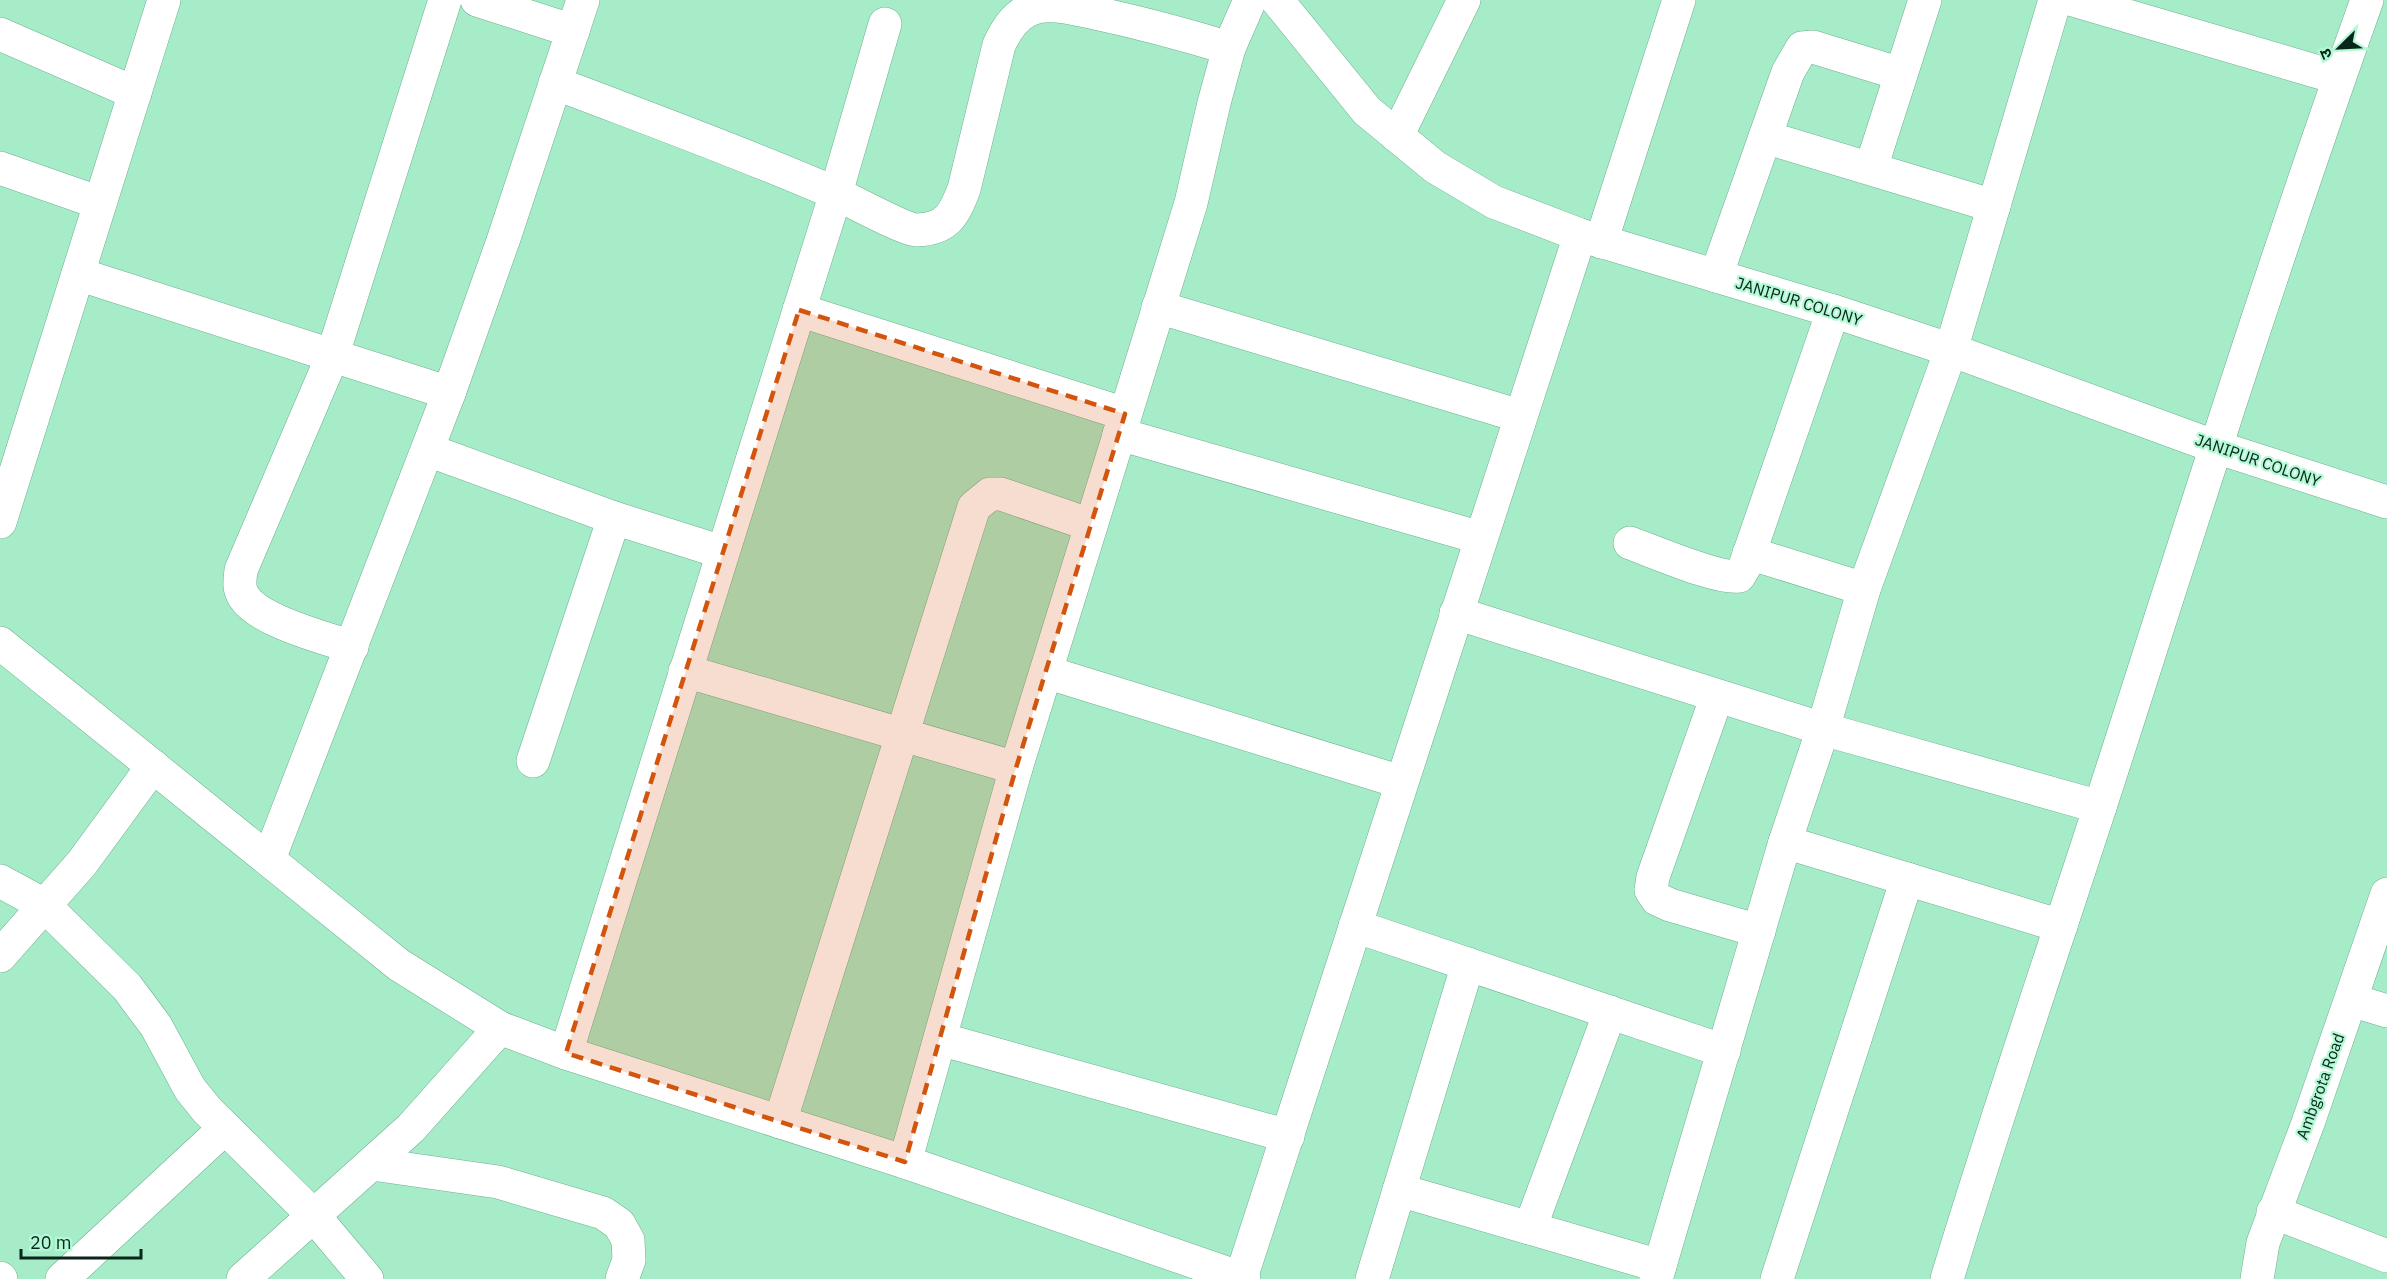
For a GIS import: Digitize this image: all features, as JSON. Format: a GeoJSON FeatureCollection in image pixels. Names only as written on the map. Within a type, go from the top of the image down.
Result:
{"type":"FeatureCollection","features":[{"type":"Feature","properties":{"kind":"street"},"geometry":{"type":"LineString","coordinates":[[0,522],[164,0]]}},
{"type":"Feature","properties":{"kind":"street"},"geometry":{"type":"LineString","coordinates":[[352,647],[275,619],[258,610],[245,599],[239,586],[242,570],[332,357],[444,0]]}},
{"type":"Feature","properties":{"kind":"street"},"geometry":{"type":"LineString","coordinates":[[477,0],[573,31]]}},
{"type":"Feature","properties":{"kind":"street"},"geometry":{"type":"LineString","coordinates":[[269,859],[449,393],[504,238],[583,0]]}},
{"type":"Feature","properties":{"kind":"street"},"geometry":{"type":"LineString","coordinates":[[905,1162],[1016,768],[1191,203],[1229,48],[1250,0]]}},
{"type":"Feature","properties":{"kind":"street","name":"JANIPUR COLONY"},"geometry":{"type":"LineString","coordinates":[[1277,0],[1367,111],[1435,167],[1494,202],[1590,239],[1833,311],[1951,350],[2216,447],[2387,502]]}},
{"type":"Feature","properties":{"kind":"street"},"geometry":{"type":"LineString","coordinates":[[1397,136],[1464,0]]}},
{"type":"Feature","properties":{"kind":"street"},"geometry":{"type":"LineString","coordinates":[[0,642],[399,965],[500,1028],[566,1053],[905,1162],[1242,1278],[1520,416],[1590,239],[1679,0]]}},
{"type":"Feature","properties":{"kind":"street"},"geometry":{"type":"LineString","coordinates":[[1870,168],[1925,0]]}},
{"type":"Feature","properties":{"kind":"street"},"geometry":{"type":"LineString","coordinates":[[1399,1190],[1530,1228],[1658,1273],[1785,842],[1823,729],[1864,589],[1951,350],[2055,0]]}},
{"type":"Feature","properties":{"kind":"street"},"geometry":{"type":"LineString","coordinates":[[2073,0],[2339,78]]}},
{"type":"Feature","properties":{"kind":"street"},"geometry":{"type":"LineString","coordinates":[[1947,1279],[1990,1137],[2100,807],[2216,447],[2367,0]]}},
{"type":"Feature","properties":{"kind":"street"},"geometry":{"type":"LineString","coordinates":[[555,83],[757,161],[914,230],[931,229],[947,221],[955,212],[963,189],[999,45],[1007,28],[1021,14],[1036,8],[1059,6],[1182,34],[1229,48]]}},
{"type":"Feature","properties":{"kind":"street"},"geometry":{"type":"LineString","coordinates":[[566,1053],[836,194],[885,24]]}},
{"type":"Feature","properties":{"kind":"street"},"geometry":{"type":"LineString","coordinates":[[0,34],[135,93]]}},
{"type":"Feature","properties":{"kind":"street"},"geometry":{"type":"LineString","coordinates":[[1716,276],[1788,72],[1802,48],[1813,47],[1901,74]]}},
{"type":"Feature","properties":{"kind":"street"},"geometry":{"type":"LineString","coordinates":[[1765,137],[1994,206]]}},
{"type":"Feature","properties":{"kind":"street"},"geometry":{"type":"LineString","coordinates":[[0,168],[100,203]]}},
{"type":"Feature","properties":{"kind":"street"},"geometry":{"type":"LineString","coordinates":[[78,274],[449,393]]}},
{"type":"Feature","properties":{"kind":"street"},"geometry":{"type":"LineString","coordinates":[[1158,307],[1520,416]]}},
{"type":"Feature","properties":{"kind":"street"},"geometry":{"type":"LineString","coordinates":[[799,310],[1122,424],[1481,538]]}},
{"type":"Feature","properties":{"kind":"street"},"geometry":{"type":"LineString","coordinates":[[1630,543],[1731,577],[1739,576],[1833,311]]}},
{"type":"Feature","properties":{"kind":"street"},"geometry":{"type":"LineString","coordinates":[[428,450],[614,518],[722,552]]}},
{"type":"Feature","properties":{"kind":"street"},"geometry":{"type":"LineString","coordinates":[[780,1122],[974,507],[990,494],[1001,494],[1090,525]]}},
{"type":"Feature","properties":{"kind":"street"},"geometry":{"type":"LineString","coordinates":[[533,760],[614,518]]}},
{"type":"Feature","properties":{"kind":"street"},"geometry":{"type":"LineString","coordinates":[[1749,553],[1864,589]]}},
{"type":"Feature","properties":{"kind":"street"},"geometry":{"type":"LineString","coordinates":[[1456,613],[1823,729],[2100,807]]}},
{"type":"Feature","properties":{"kind":"street"},"geometry":{"type":"LineString","coordinates":[[685,671],[1016,768]]}},
{"type":"Feature","properties":{"kind":"street"},"geometry":{"type":"LineString","coordinates":[[1046,672],[1401,782]]}},
{"type":"Feature","properties":{"kind":"street"},"geometry":{"type":"LineString","coordinates":[[1717,696],[1653,877],[1651,890],[1657,898],[1670,905],[1759,931]]}},
{"type":"Feature","properties":{"kind":"street"},"geometry":{"type":"LineString","coordinates":[[0,956],[82,863],[153,765]]}},
{"type":"Feature","properties":{"kind":"street"},"geometry":{"type":"LineString","coordinates":[[1785,842],[2061,926]]}},
{"type":"Feature","properties":{"kind":"street"},"geometry":{"type":"LineString","coordinates":[[1777,1279],[1907,879]]}},
{"type":"Feature","properties":{"kind":"street"},"geometry":{"type":"LineString","coordinates":[[0,881],[44,905],[127,987],[142,1005],[168,1045],[190,1089],[207,1110],[314,1216],[367,1279]]}},
{"type":"Feature","properties":{"kind":"street","name":"Ambgrota Road"},"geometry":{"type":"LineString","coordinates":[[2257,1279],[2263,1243],[2273,1212],[2351,1000],[2387,894]]}},
{"type":"Feature","properties":{"kind":"street"},"geometry":{"type":"LineString","coordinates":[[1355,926],[1724,1051]]}},
{"type":"Feature","properties":{"kind":"street"},"geometry":{"type":"LineString","coordinates":[[1372,1279],[1468,964]]}},
{"type":"Feature","properties":{"kind":"street"},"geometry":{"type":"LineString","coordinates":[[2351,1000],[2387,1011]]}},
{"type":"Feature","properties":{"kind":"street"},"geometry":{"type":"LineString","coordinates":[[1530,1228],[1610,1012]]}},
{"type":"Feature","properties":{"kind":"street"},"geometry":{"type":"LineString","coordinates":[[243,1279],[411,1128],[500,1028]]}},
{"type":"Feature","properties":{"kind":"street"},"geometry":{"type":"LineString","coordinates":[[940,1039],[1288,1136]]}},
{"type":"Feature","properties":{"kind":"street"},"geometry":{"type":"LineString","coordinates":[[62,1279],[225,1128]]}},
{"type":"Feature","properties":{"kind":"street"},"geometry":{"type":"LineString","coordinates":[[372,1164],[498,1182],[603,1214],[619,1224],[628,1240],[629,1260],[622,1279]]}},
{"type":"Feature","properties":{"kind":"street"},"geometry":{"type":"LineString","coordinates":[[2273,1212],[2387,1256]]}},
{"type":"Feature","properties":{"kind":"highlighted area"},"geometry":{"type":"Polygon","coordinates":[[[799,310],[1125,414],[1016,768],[905,1162],[566,1053],[799,310]]]}}]}
